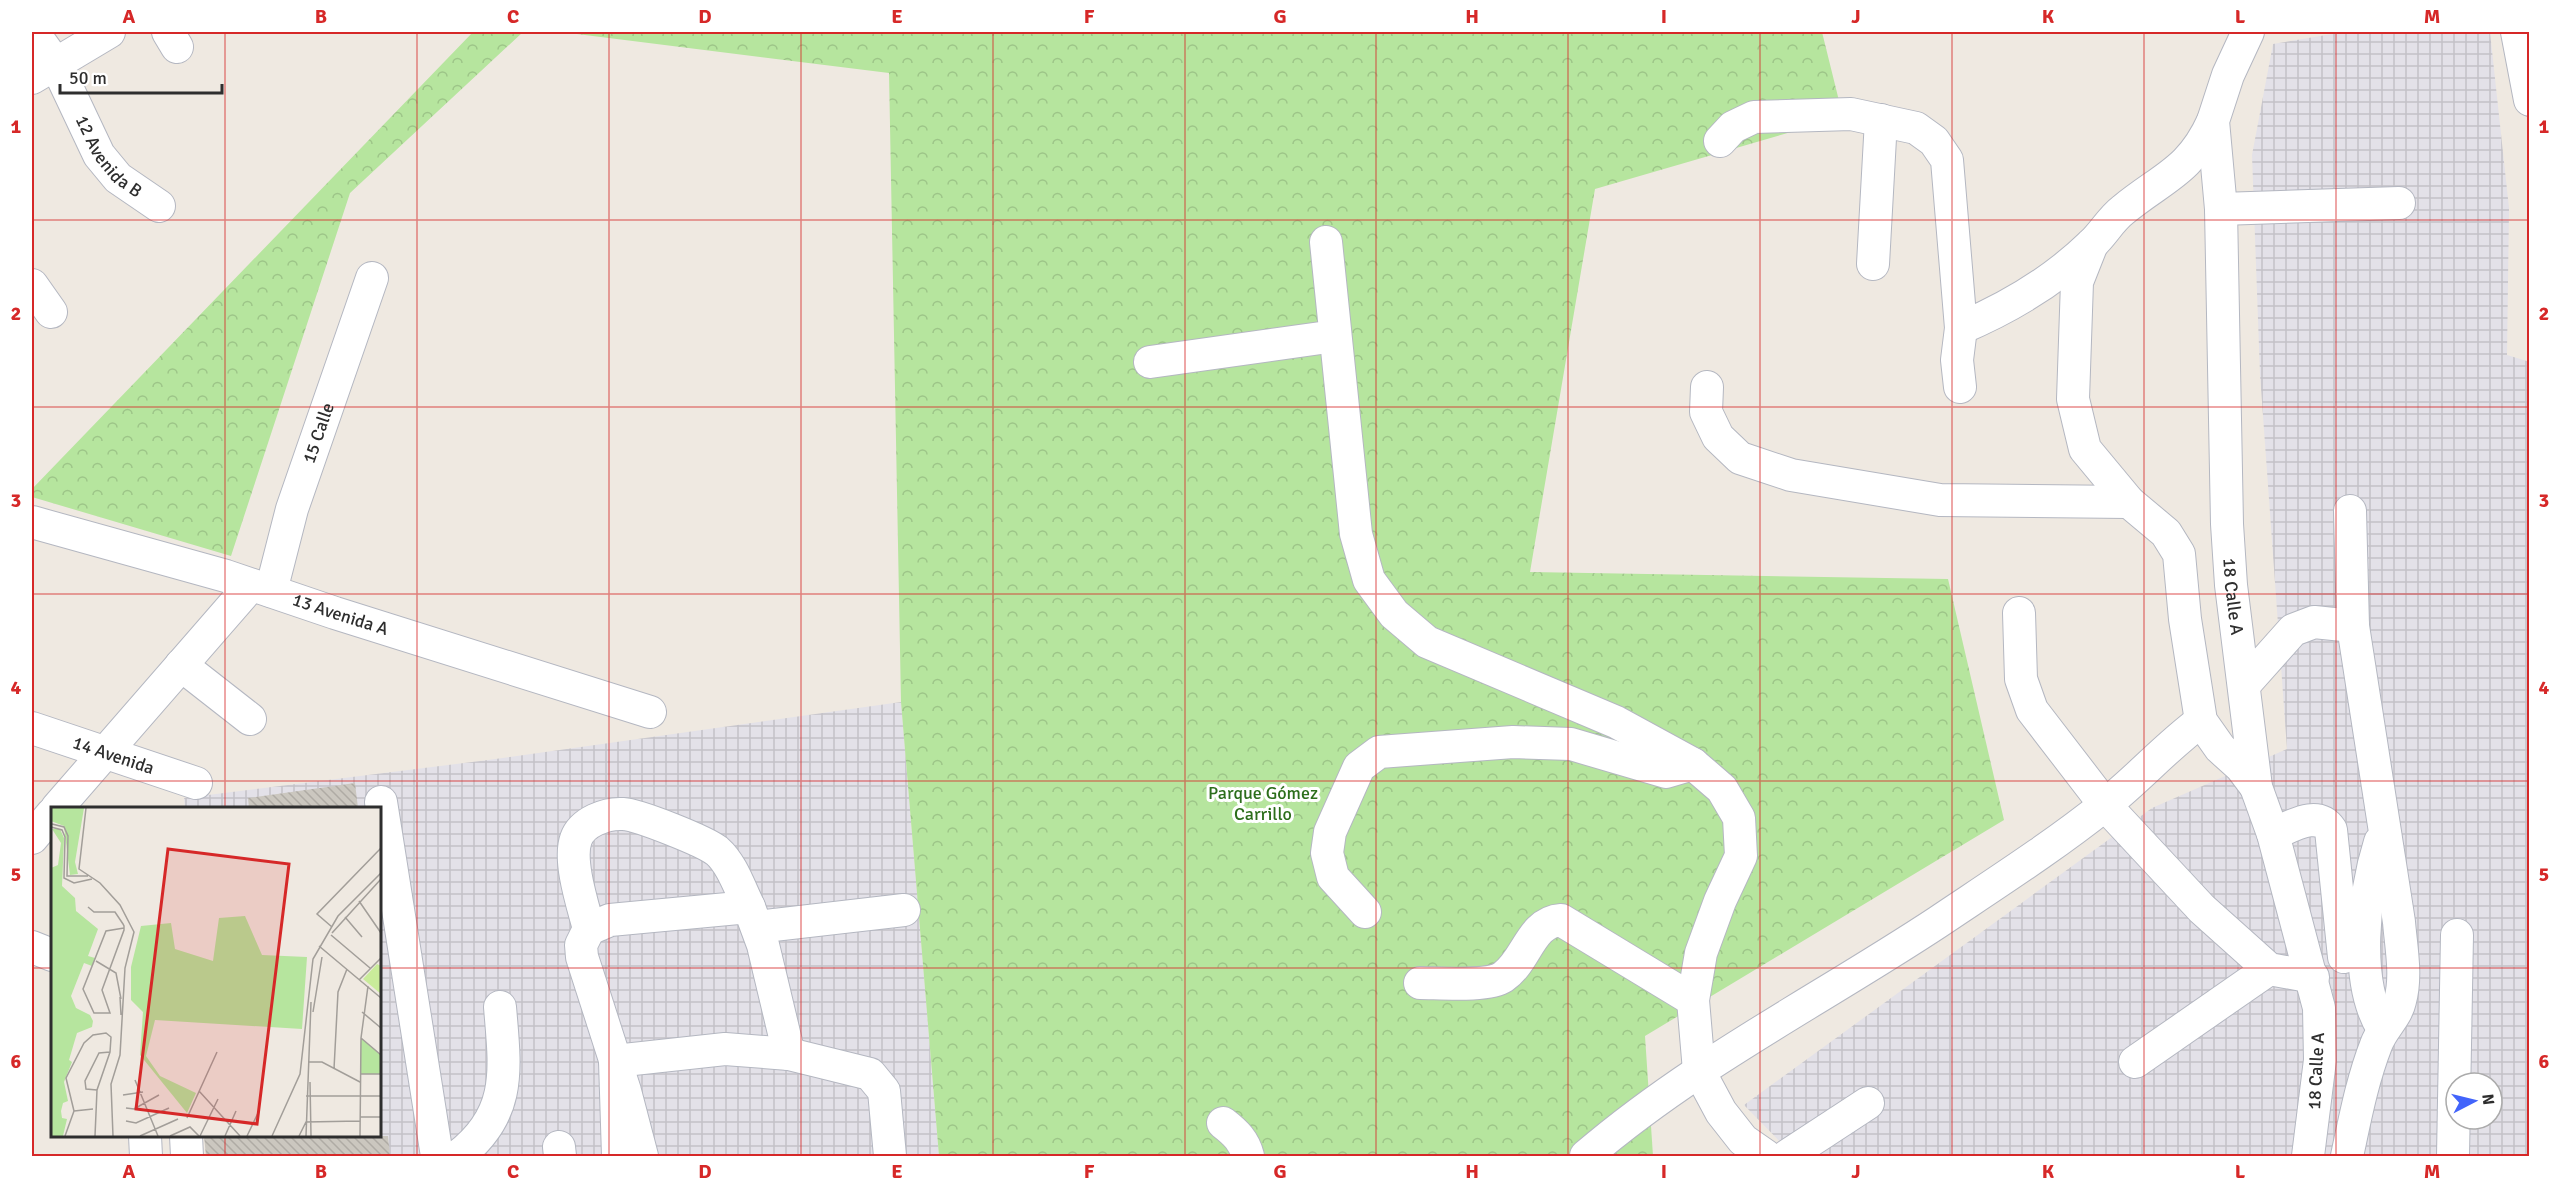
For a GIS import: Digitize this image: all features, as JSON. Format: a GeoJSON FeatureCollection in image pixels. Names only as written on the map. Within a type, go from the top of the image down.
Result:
{"type":"FeatureCollection","features":[{"type":"Feature","properties":{"kind":"street","name":"12 Avenida B"},"geometry":{"type":"LineString","coordinates":[[33,32],[44,71],[99,155],[118,178],[159,206]]}},
{"type":"Feature","properties":{"kind":"street"},"geometry":{"type":"LineString","coordinates":[[44,71],[109,32]]}},
{"type":"Feature","properties":{"kind":"street","name":"18 Calle A"},"geometry":{"type":"LineString","coordinates":[[2248,32],[2228,75],[2213,121],[2221,209],[2229,548],[2256,787],[2273,834],[2298,937],[2313,976],[2319,1008],[2320,1060],[2308,1156]]}},
{"type":"Feature","properties":{"kind":"street"},"geometry":{"type":"LineString","coordinates":[[2517,32],[2529,100]]}},
{"type":"Feature","properties":{"kind":"street"},"geometry":{"type":"LineString","coordinates":[[1720,141],[1733,127],[1754,117],[1851,114],[1916,128],[1934,141],[1947,160],[1960,328],[1957,360],[1960,387]]}},
{"type":"Feature","properties":{"kind":"street"},"geometry":{"type":"LineString","coordinates":[[1873,264],[1881,120]]}},
{"type":"Feature","properties":{"kind":"street"},"geometry":{"type":"LineString","coordinates":[[1960,328],[2001,310],[2053,276],[2092,244],[2122,210],[2178,172],[2202,145],[2213,121]]}},
{"type":"Feature","properties":{"kind":"street"},"geometry":{"type":"LineString","coordinates":[[2221,209],[2399,202]]}},
{"type":"Feature","properties":{"kind":"street"},"geometry":{"type":"LineString","coordinates":[[1326,242],[1356,534],[1369,580],[1394,614],[1427,642],[1616,722],[1693,764],[1722,789],[1739,818],[1741,856],[1719,901],[1701,953],[1693,1000],[1699,1071],[1721,1112],[1743,1140],[1766,1156]]}},
{"type":"Feature","properties":{"kind":"street"},"geometry":{"type":"LineString","coordinates":[[2092,244],[2077,282],[2073,399],[2085,449],[2129,502],[2166,532],[2179,554],[2185,620],[2201,721],[2220,748],[2241,767],[2256,787]]}},
{"type":"Feature","properties":{"kind":"street","name":"15 Calle"},"geometry":{"type":"LineString","coordinates":[[58,807],[181,665],[261,588],[292,509],[372,278]]}},
{"type":"Feature","properties":{"kind":"street"},"geometry":{"type":"LineString","coordinates":[[32,285],[51,312]]}},
{"type":"Feature","properties":{"kind":"street"},"geometry":{"type":"LineString","coordinates":[[1150,362],[1335,336]]}},
{"type":"Feature","properties":{"kind":"street"},"geometry":{"type":"LineString","coordinates":[[1707,387],[1706,411],[1718,437],[1740,458],[1791,475],[1940,500],[2129,502]]}},
{"type":"Feature","properties":{"kind":"street"},"geometry":{"type":"LineString","coordinates":[[2347,1156],[2360,1092],[2383,1029],[2373,1014],[2367,992],[2368,890],[2383,829],[2353,626],[2350,511]]}},
{"type":"Feature","properties":{"kind":"street","name":"13 Avenida A"},"geometry":{"type":"LineString","coordinates":[[32,522],[261,588],[650,712]]}},
{"type":"Feature","properties":{"kind":"street"},"geometry":{"type":"LineString","coordinates":[[2179,554],[2229,548]]}},
{"type":"Feature","properties":{"kind":"street"},"geometry":{"type":"LineString","coordinates":[[2019,613],[2020,679],[2032,710],[2105,805],[2202,909],[2269,969],[2313,976]]}},
{"type":"Feature","properties":{"kind":"street"},"geometry":{"type":"LineString","coordinates":[[2244,685],[2293,630],[2314,622],[2353,626]]}},
{"type":"Feature","properties":{"kind":"street"},"geometry":{"type":"LineString","coordinates":[[181,665],[250,719]]}},
{"type":"Feature","properties":{"kind":"street"},"geometry":{"type":"LineString","coordinates":[[1586,1156],[1631,1117],[1699,1071],[1937,922],[2105,805],[2180,736],[2201,721]]}},
{"type":"Feature","properties":{"kind":"street","name":"14 Avenida"},"geometry":{"type":"LineString","coordinates":[[32,728],[196,783]]}},
{"type":"Feature","properties":{"kind":"street"},"geometry":{"type":"LineString","coordinates":[[1365,912],[1333,877],[1328,853],[1330,831],[1359,767],[1379,752],[1513,741],[1571,744],[1666,772],[1693,764]]}},
{"type":"Feature","properties":{"kind":"street"},"geometry":{"type":"LineString","coordinates":[[381,802],[437,1156]]}},
{"type":"Feature","properties":{"kind":"street"},"geometry":{"type":"LineString","coordinates":[[642,1156],[582,957],[581,945],[589,929],[574,862],[576,839],[586,825],[600,818],[623,814],[688,836],[717,852],[731,870],[753,917],[789,1054]]}},
{"type":"Feature","properties":{"kind":"street"},"geometry":{"type":"LineString","coordinates":[[32,838],[51,815]]}},
{"type":"Feature","properties":{"kind":"street"},"geometry":{"type":"LineString","coordinates":[[2273,834],[2316,819],[2326,822],[2331,830],[2344,957]]}},
{"type":"Feature","properties":{"kind":"street"},"geometry":{"type":"LineString","coordinates":[[589,929],[610,920],[753,917],[904,910]]}},
{"type":"Feature","properties":{"kind":"street"},"geometry":{"type":"LineString","coordinates":[[1420,983],[1489,982],[1502,978],[1527,949],[1540,927],[1551,921],[1561,920],[1693,1000]]}},
{"type":"Feature","properties":{"kind":"street"},"geometry":{"type":"LineString","coordinates":[[2453,1156],[2457,935]]}},
{"type":"Feature","properties":{"kind":"street"},"geometry":{"type":"LineString","coordinates":[[32,947],[51,955]]}},
{"type":"Feature","properties":{"kind":"street"},"geometry":{"type":"LineString","coordinates":[[2135,1062],[2269,969]]}},
{"type":"Feature","properties":{"kind":"street"},"geometry":{"type":"LineString","coordinates":[[458,1156],[483,1132],[495,1113],[502,1091],[505,1073],[500,1007]]}},
{"type":"Feature","properties":{"kind":"street"},"geometry":{"type":"LineString","coordinates":[[615,1061],[724,1049],[789,1054],[870,1074],[884,1091],[890,1156]]}},
{"type":"Feature","properties":{"kind":"street"},"geometry":{"type":"LineString","coordinates":[[615,1061],[618,1156]]}},
{"type":"Feature","properties":{"kind":"street"},"geometry":{"type":"LineString","coordinates":[[1787,1156],[1868,1103]]}},
{"type":"Feature","properties":{"kind":"street"},"geometry":{"type":"LineString","coordinates":[[1223,1123],[1237,1134],[1248,1156]]}},
{"type":"Feature","properties":{"kind":"street"},"geometry":{"type":"LineString","coordinates":[[145,1137],[146,1156]]}},
{"type":"Feature","properties":{"kind":"street"},"geometry":{"type":"LineString","coordinates":[[186,1137],[187,1156]]}},
{"type":"Feature","properties":{"kind":"shaded area"},"geometry":{"type":"Polygon","coordinates":[[[2344,32],[2490,32],[2509,208],[2507,355],[2530,362],[2529,1156],[1794,1156],[1744,1105],[2152,808],[2287,749],[2260,374],[2252,155],[2273,44],[2344,32]]]}},
{"type":"Feature","properties":{"kind":"shaded area"},"geometry":{"type":"Polygon","coordinates":[[[901,702],[939,1156],[213,1156],[211,1137],[381,1137],[381,807],[185,807],[184,798],[488,760],[901,702]]]}},
{"type":"Feature","properties":{"kind":"green space"},"geometry":{"type":"Polygon","coordinates":[[[473,32],[523,32],[350,193],[231,556],[32,497],[32,489],[473,32]]]}},
{"type":"Feature","properties":{"kind":"green space","name":"Parque Gómez Carrillo"},"geometry":{"type":"Polygon","coordinates":[[[561,32],[1822,32],[1843,117],[1595,189],[1530,572],[1948,579],[2004,820],[1645,1036],[1653,1156],[939,1156],[901,702],[889,73],[561,32]]]}},
{"type":"Feature","properties":{"kind":"building"},"geometry":{"type":"Polygon","coordinates":[[[355,783],[358,807],[249,807],[248,798],[355,783]]]}},
{"type":"Feature","properties":{"kind":"building"},"geometry":{"type":"Polygon","coordinates":[[[388,1136],[390,1156],[206,1156],[204,1137],[388,1136]]]}}]}
